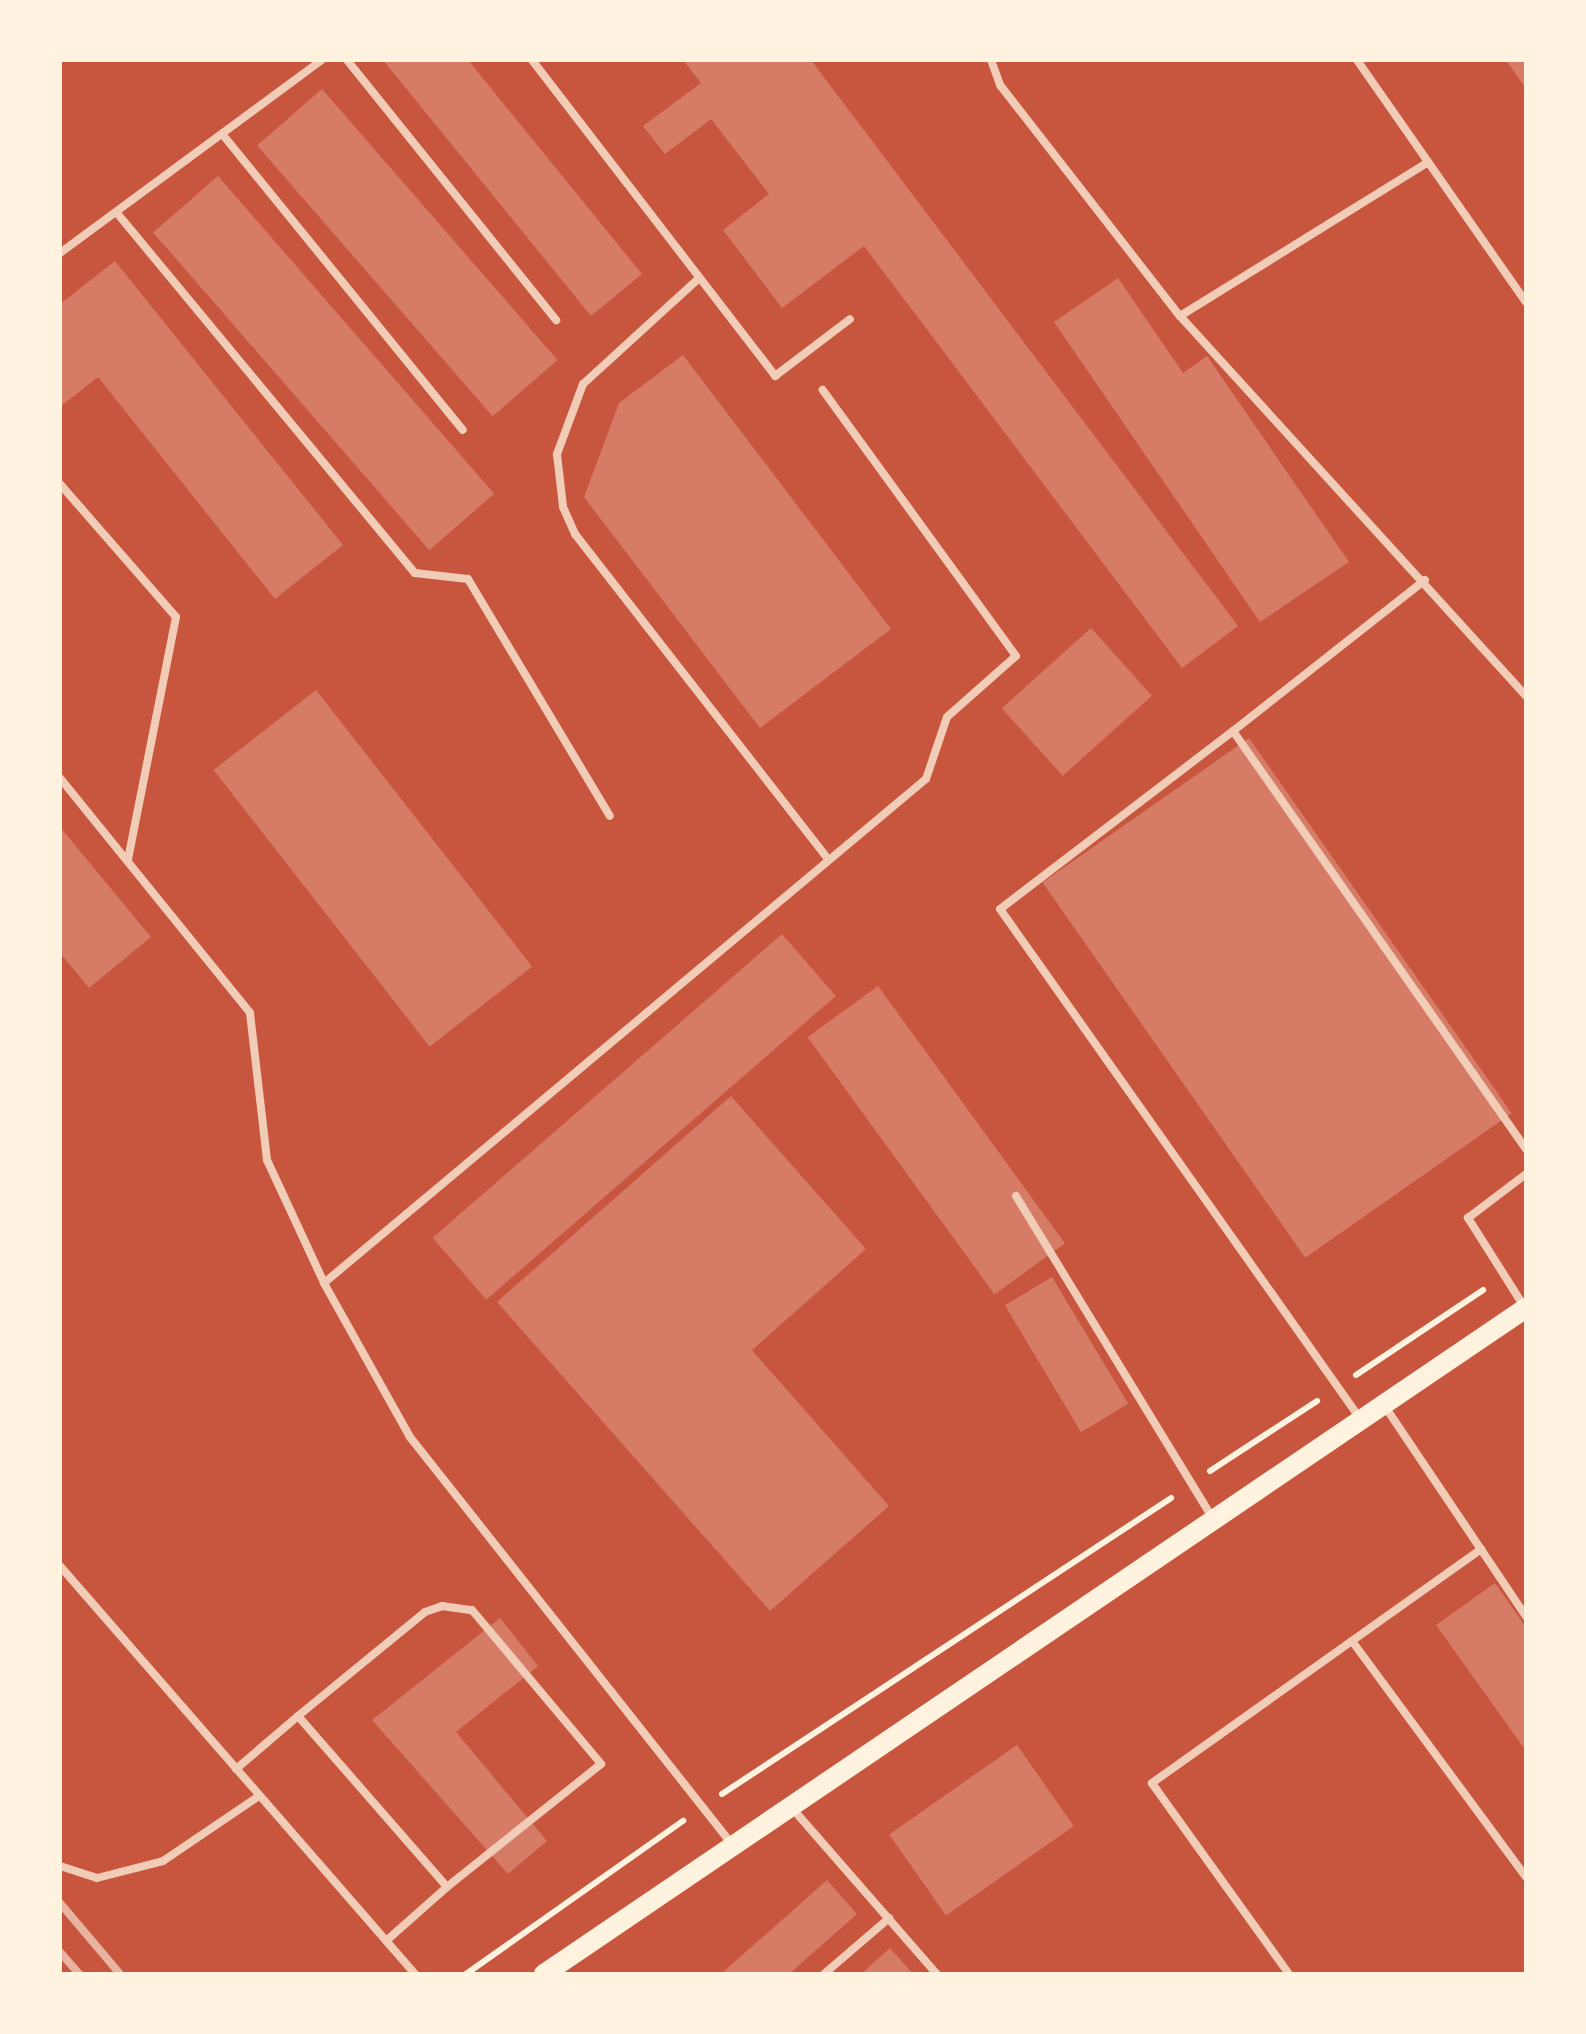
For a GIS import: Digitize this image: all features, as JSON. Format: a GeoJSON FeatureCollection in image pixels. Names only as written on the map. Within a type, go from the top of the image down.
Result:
{"type":"FeatureCollection","features":[{"type":"Feature","properties":{"kind":"main road"},"geometry":{"type":"LineString","coordinates":[[544,1974],[1526,1308]]}},
{"type":"Feature","properties":{"kind":"lane"},"geometry":{"type":"LineString","coordinates":[[60,253],[322,60]]}},
{"type":"Feature","properties":{"kind":"lane"},"geometry":{"type":"LineString","coordinates":[[347,60],[556,320]]}},
{"type":"Feature","properties":{"kind":"lane"},"geometry":{"type":"LineString","coordinates":[[532,60],[697,280],[775,376],[850,318]]}},
{"type":"Feature","properties":{"kind":"lane"},"geometry":{"type":"LineString","coordinates":[[991,60],[1000,85],[1180,316],[1526,696]]}},
{"type":"Feature","properties":{"kind":"lane"},"geometry":{"type":"LineString","coordinates":[[1357,60],[1526,302]]}},
{"type":"Feature","properties":{"kind":"lane"},"geometry":{"type":"LineString","coordinates":[[223,135],[463,430]]}},
{"type":"Feature","properties":{"kind":"lane"},"geometry":{"type":"LineString","coordinates":[[1180,316],[1428,162]]}},
{"type":"Feature","properties":{"kind":"lane"},"geometry":{"type":"LineString","coordinates":[[117,214],[416,573],[468,579],[610,816]]}},
{"type":"Feature","properties":{"kind":"lane"},"geometry":{"type":"LineString","coordinates":[[697,280],[583,384],[557,454],[563,507],[575,534],[829,860]]}},
{"type":"Feature","properties":{"kind":"lane"},"geometry":{"type":"LineString","coordinates":[[324,1283],[926,779],[947,717],[1016,656],[823,390]]}},
{"type":"Feature","properties":{"kind":"lane"},"geometry":{"type":"LineString","coordinates":[[60,484],[176,616],[128,860]]}},
{"type":"Feature","properties":{"kind":"lane"},"geometry":{"type":"LineString","coordinates":[[1361,1420],[1000,909],[1424,580]]}},
{"type":"Feature","properties":{"kind":"lane"},"geometry":{"type":"LineString","coordinates":[[1233,731],[1526,1150]]}},
{"type":"Feature","properties":{"kind":"lane"},"geometry":{"type":"LineString","coordinates":[[60,778],[250,1013],[268,1160],[324,1283],[410,1437],[732,1846]]}},
{"type":"Feature","properties":{"kind":"lane"},"geometry":{"type":"LineString","coordinates":[[1526,1174],[1468,1218],[1526,1308]]}},
{"type":"Feature","properties":{"kind":"lane"},"geometry":{"type":"LineString","coordinates":[[1016,1196],[1214,1520]]}},
{"type":"Feature","properties":{"kind":"lane"},"geometry":{"type":"LineString","coordinates":[[1384,1405],[1526,1616]]}},
{"type":"Feature","properties":{"kind":"lane"},"geometry":{"type":"LineString","coordinates":[[1289,1974],[1152,1783],[1481,1549]]}},
{"type":"Feature","properties":{"kind":"lane"},"geometry":{"type":"LineString","coordinates":[[60,1566],[415,1974]]}},
{"type":"Feature","properties":{"kind":"lane"},"geometry":{"type":"LineString","coordinates":[[236,1770],[425,1612],[442,1606],[472,1610],[601,1764],[386,1940]]}},
{"type":"Feature","properties":{"kind":"lane"},"geometry":{"type":"LineString","coordinates":[[1352,1641],[1526,1877]]}},
{"type":"Feature","properties":{"kind":"lane"},"geometry":{"type":"LineString","coordinates":[[298,1716],[448,1887]]}},
{"type":"Feature","properties":{"kind":"lane"},"geometry":{"type":"LineString","coordinates":[[60,1866],[96,1878],[163,1861],[259,1796]]}},
{"type":"Feature","properties":{"kind":"lane"},"geometry":{"type":"LineString","coordinates":[[792,1808],[937,1974]]}},
{"type":"Feature","properties":{"kind":"lane"},"geometry":{"type":"LineString","coordinates":[[824,1974],[888,1918]]}},
{"type":"Feature","properties":{"kind":"path"},"geometry":{"type":"LineString","coordinates":[[466,1974],[702,1807],[1504,1276]]}},
{"type":"Feature","properties":{"kind":"building"},"geometry":{"type":"Polygon","coordinates":[[[383,60],[468,60],[642,274],[591,316],[383,60]]]}},
{"type":"Feature","properties":{"kind":"building"},"geometry":{"type":"Polygon","coordinates":[[[683,60],[811,60],[1238,626],[1182,668],[864,246],[782,308],[723,230],[769,194],[711,119],[665,154],[643,126],[701,83],[683,60]]]}},
{"type":"Feature","properties":{"kind":"building"},"geometry":{"type":"Polygon","coordinates":[[[1506,60],[1526,60],[1526,89],[1506,60]]]}},
{"type":"Feature","properties":{"kind":"building"},"geometry":{"type":"Polygon","coordinates":[[[322,89],[558,360],[493,416],[257,145],[322,89]]]}},
{"type":"Feature","properties":{"kind":"building"},"geometry":{"type":"Polygon","coordinates":[[[218,176],[494,494],[429,550],[153,232],[218,176]]]}},
{"type":"Feature","properties":{"kind":"building"},"geometry":{"type":"Polygon","coordinates":[[[115,261],[343,545],[275,599],[98,377],[60,407],[60,304],[115,261]]]}},
{"type":"Feature","properties":{"kind":"building"},"geometry":{"type":"Polygon","coordinates":[[[1118,278],[1183,373],[1207,356],[1349,562],[1260,622],[1054,322],[1118,278]]]}},
{"type":"Feature","properties":{"kind":"building"},"geometry":{"type":"Polygon","coordinates":[[[683,355],[891,629],[760,728],[584,497],[619,403],[683,355]]]}},
{"type":"Feature","properties":{"kind":"building"},"geometry":{"type":"Polygon","coordinates":[[[1091,628],[1152,696],[1063,776],[1002,708],[1091,628]]]}},
{"type":"Feature","properties":{"kind":"building"},"geometry":{"type":"Polygon","coordinates":[[[316,690],[532,967],[430,1047],[214,770],[316,690]]]}},
{"type":"Feature","properties":{"kind":"building"},"geometry":{"type":"Polygon","coordinates":[[[1249,738],[1512,1113],[1305,1258],[1043,883],[1249,738]]]}},
{"type":"Feature","properties":{"kind":"building"},"geometry":{"type":"Polygon","coordinates":[[[60,827],[151,937],[89,988],[60,953],[60,827]]]}},
{"type":"Feature","properties":{"kind":"building"},"geometry":{"type":"Polygon","coordinates":[[[782,934],[836,996],[486,1300],[433,1238],[782,934]]]}},
{"type":"Feature","properties":{"kind":"building"},"geometry":{"type":"Polygon","coordinates":[[[878,986],[1065,1243],[995,1294],[808,1037],[878,986]]]}},
{"type":"Feature","properties":{"kind":"building"},"geometry":{"type":"Polygon","coordinates":[[[731,1096],[866,1249],[752,1350],[889,1506],[770,1611],[497,1302],[731,1096]]]}},
{"type":"Feature","properties":{"kind":"building"},"geometry":{"type":"Polygon","coordinates":[[[1052,1277],[1128,1404],[1081,1432],[1005,1305],[1052,1277]]]}},
{"type":"Feature","properties":{"kind":"building"},"geometry":{"type":"Polygon","coordinates":[[[1495,1583],[1526,1627],[1526,1751],[1436,1625],[1495,1583]]]}},
{"type":"Feature","properties":{"kind":"building"},"geometry":{"type":"Polygon","coordinates":[[[500,1618],[538,1666],[456,1732],[547,1841],[508,1874],[372,1720],[500,1618]]]}},
{"type":"Feature","properties":{"kind":"building"},"geometry":{"type":"Polygon","coordinates":[[[1017,1745],[1074,1826],[946,1916],[889,1834],[1017,1745]]]}},
{"type":"Feature","properties":{"kind":"building"},"geometry":{"type":"Polygon","coordinates":[[[827,1880],[857,1914],[789,1974],[721,1974],[827,1880]]]}},
{"type":"Feature","properties":{"kind":"building"},"geometry":{"type":"Polygon","coordinates":[[[890,1948],[913,1974],[861,1974],[890,1948]]]}},
{"type":"Feature","properties":{"kind":"railway"},"geometry":{"type":"LineString","coordinates":[[60,1903],[120,1974]]}},
{"type":"Feature","properties":{"kind":"railway"},"geometry":{"type":"LineString","coordinates":[[60,1952],[79,1974]]}}]}
